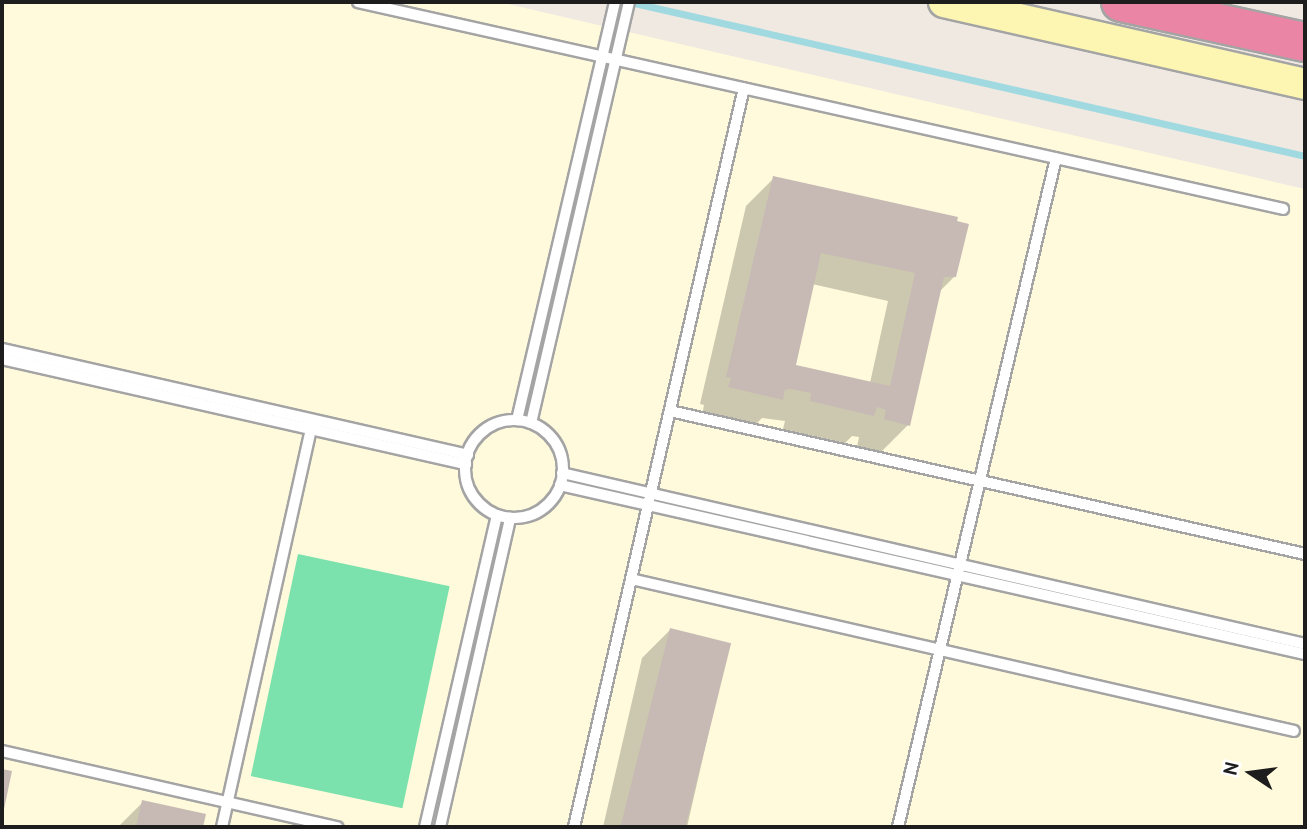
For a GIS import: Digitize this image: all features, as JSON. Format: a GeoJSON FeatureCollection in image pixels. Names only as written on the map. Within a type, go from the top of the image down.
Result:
{"type":"FeatureCollection","features":[{"type":"Feature","properties":{"kind":"highway"},"geometry":{"type":"LineString","coordinates":[[1121,2],[1305,42]]}},
{"type":"Feature","properties":{"kind":"street"},"geometry":{"type":"LineString","coordinates":[[944,2],[1305,84]]}},
{"type":"Feature","properties":{"kind":"lane"},"geometry":{"type":"LineString","coordinates":[[358,2],[1283,209]]}},
{"type":"Feature","properties":{"kind":"lane"},"geometry":{"type":"LineString","coordinates":[[517,420],[614,6]]}},
{"type":"Feature","properties":{"kind":"lane"},"geometry":{"type":"LineString","coordinates":[[531,423],[627,8]]}},
{"type":"Feature","properties":{"kind":"lane"},"geometry":{"type":"LineString","coordinates":[[574,827],[744,88]]}},
{"type":"Feature","properties":{"kind":"lane"},"geometry":{"type":"LineString","coordinates":[[898,827],[1056,158]]}},
{"type":"Feature","properties":{"kind":"lane"},"geometry":{"type":"LineString","coordinates":[[2,349],[467,459]]}},
{"type":"Feature","properties":{"kind":"lane"},"geometry":{"type":"LineString","coordinates":[[2,359],[312,424]]}},
{"type":"Feature","properties":{"kind":"lane"},"geometry":{"type":"LineString","coordinates":[[670,411],[1305,554]]}},
{"type":"Feature","properties":{"kind":"lane"},"geometry":{"type":"LineString","coordinates":[[517,420],[531,423],[554,440],[560,453],[560,485],[547,505],[536,513],[510,518],[497,515],[476,499],[469,487],[467,459],[478,436],[490,427],[517,420]]}},
{"type":"Feature","properties":{"kind":"lane"},"geometry":{"type":"LineString","coordinates":[[222,827],[312,424]]}},
{"type":"Feature","properties":{"kind":"lane"},"geometry":{"type":"LineString","coordinates":[[562,474],[649,500],[957,577],[1305,654]]}},
{"type":"Feature","properties":{"kind":"lane"},"geometry":{"type":"LineString","coordinates":[[560,485],[649,500],[960,565],[1305,644]]}},
{"type":"Feature","properties":{"kind":"lane"},"geometry":{"type":"LineString","coordinates":[[425,827],[497,515]]}},
{"type":"Feature","properties":{"kind":"lane"},"geometry":{"type":"LineString","coordinates":[[440,827],[510,518]]}},
{"type":"Feature","properties":{"kind":"lane"},"geometry":{"type":"LineString","coordinates":[[631,579],[1294,731]]}},
{"type":"Feature","properties":{"kind":"lane"},"geometry":{"type":"LineString","coordinates":[[2,751],[337,827]]}},
{"type":"Feature","properties":{"kind":"shaded area"},"geometry":{"type":"Polygon","coordinates":[[[2,2],[499,2],[1305,189],[1305,827],[2,827],[2,2]]]}},
{"type":"Feature","properties":{"kind":"green space"},"geometry":{"type":"Polygon","coordinates":[[[298,554],[450,586],[402,808],[251,776],[298,554]]]}},
{"type":"Feature","properties":{"kind":"building"},"geometry":{"type":"Polygon","coordinates":[[[773,176],[958,217],[957,221],[969,224],[956,277],[944,277],[910,426],[884,419],[886,410],[877,407],[874,416],[810,401],[811,393],[791,389],[785,390],[783,400],[728,387],[731,378],[726,377],[773,176]],[[821,253],[796,365],[890,386],[915,273],[821,253]]]}},
{"type":"Feature","properties":{"kind":"building"},"geometry":{"type":"Polygon","coordinates":[[[670,628],[731,643],[685,827],[621,826],[670,628]]]}},
{"type":"Feature","properties":{"kind":"building"},"geometry":{"type":"Polygon","coordinates":[[[2,769],[12,771],[3,814],[2,814],[2,769]]]}},
{"type":"Feature","properties":{"kind":"building"},"geometry":{"type":"Polygon","coordinates":[[[142,800],[206,814],[203,827],[136,827],[142,800]]]}},
{"type":"Feature","properties":{"kind":"waterway"},"geometry":{"type":"LineString","coordinates":[[630,2],[1305,156]]}}]}
